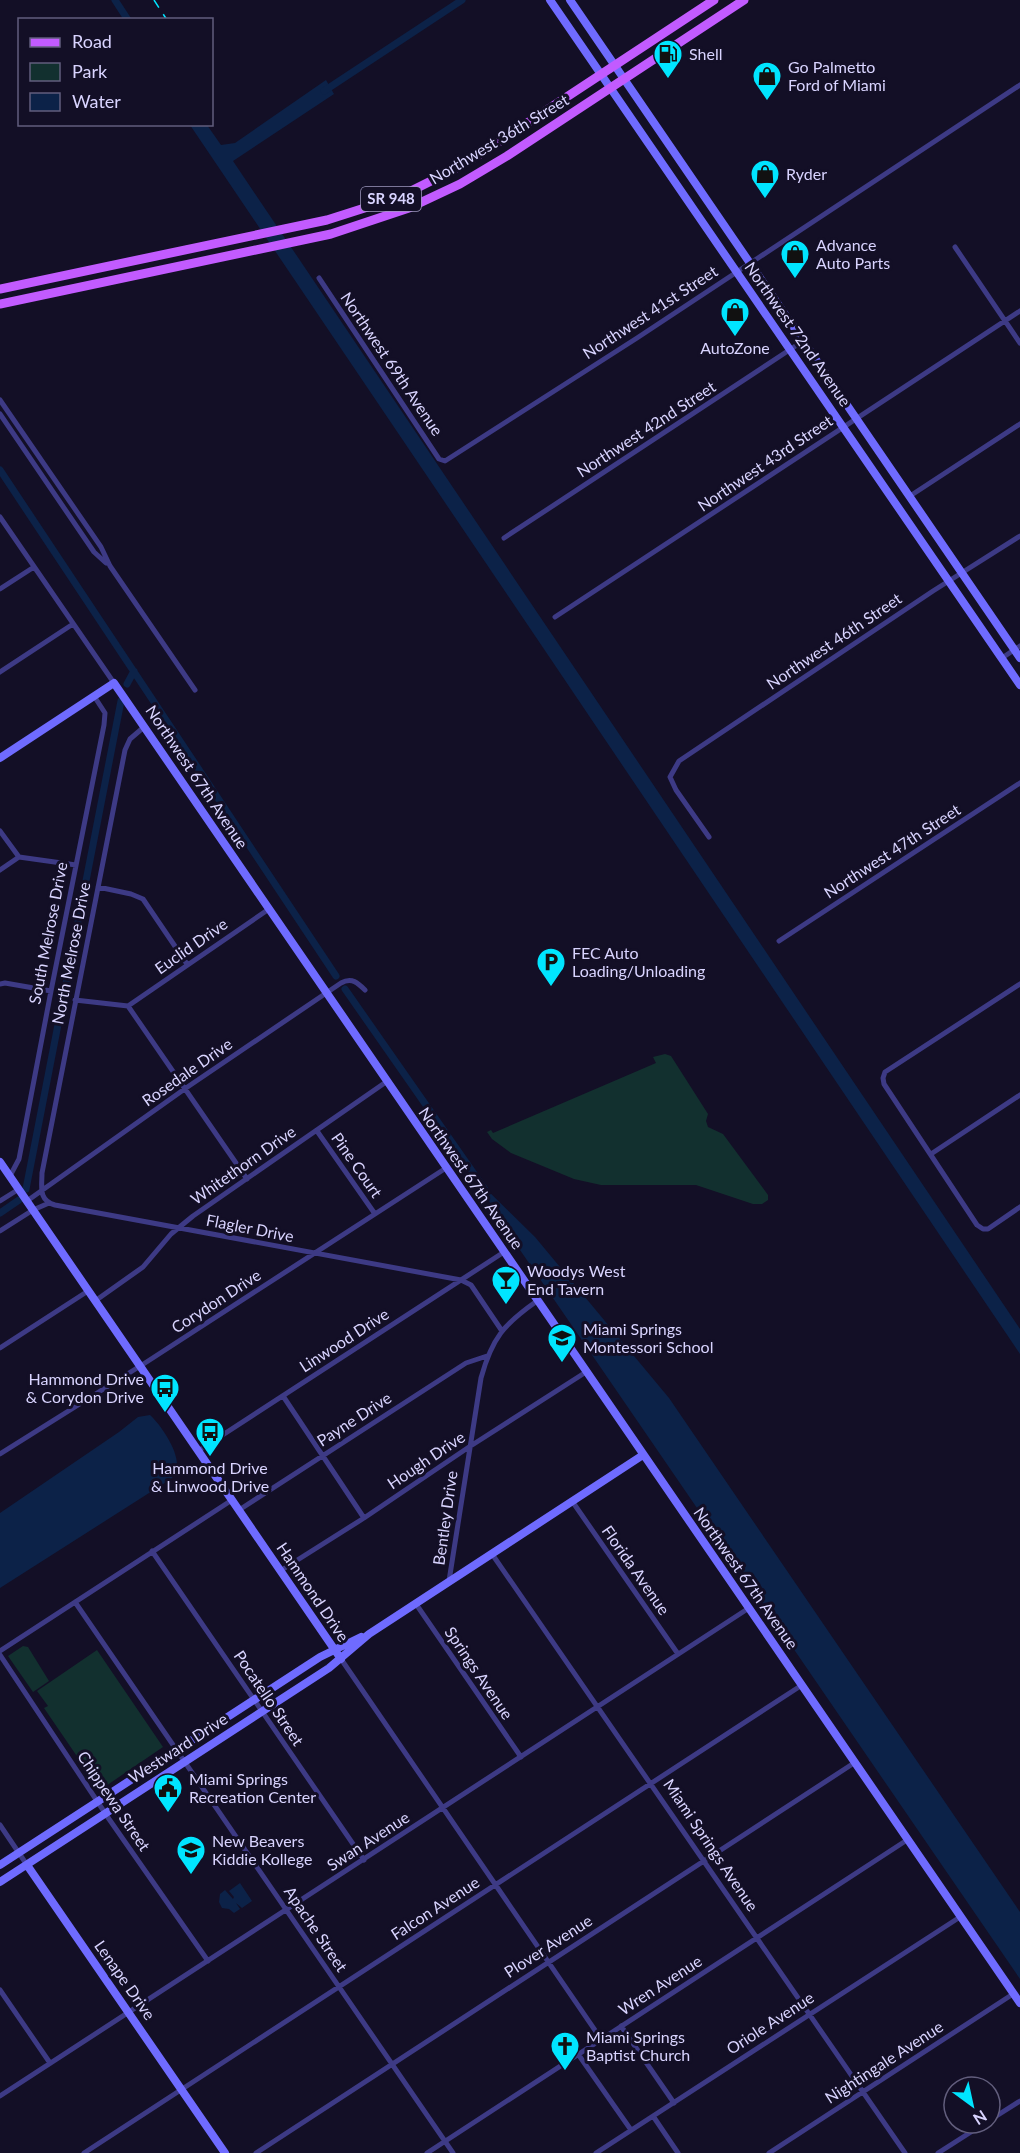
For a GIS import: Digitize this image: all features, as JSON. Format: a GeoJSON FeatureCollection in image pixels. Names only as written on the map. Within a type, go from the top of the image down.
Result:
{"type":"FeatureCollection","features":[{"type":"Feature","properties":{"kind":"main road","name":"Northwest 36th Street"},"geometry":{"type":"LineString","coordinates":[[0,289],[327,220],[399,197],[477,156],[714,0]]}},
{"type":"Feature","properties":{"kind":"main road","name":"Northwest 36th Street"},"geometry":{"type":"LineString","coordinates":[[0,304],[309,239],[371,222],[436,196],[507,156],[744,0]]}},
{"type":"Feature","properties":{"kind":"street","name":"Northwest 72nd Avenue"},"geometry":{"type":"LineString","coordinates":[[550,0],[1020,685]]}},
{"type":"Feature","properties":{"kind":"street","name":"Northwest 72nd Avenue"},"geometry":{"type":"LineString","coordinates":[[570,0],[962,573],[1017,648],[1020,658]]}},
{"type":"Feature","properties":{"kind":"street","name":"Northwest 41st Street"},"geometry":{"type":"LineString","coordinates":[[445,461],[637,338],[1020,85]]}},
{"type":"Feature","properties":{"kind":"street"},"geometry":{"type":"LineString","coordinates":[[955,247],[1020,343]]}},
{"type":"Feature","properties":{"kind":"street","name":"Northwest 69th Avenue"},"geometry":{"type":"LineString","coordinates":[[319,278],[439,459],[445,461]]}},
{"type":"Feature","properties":{"kind":"street","name":"Northwest 43rd Street"},"geometry":{"type":"LineString","coordinates":[[555,617],[1020,311]]}},
{"type":"Feature","properties":{"kind":"street","name":"Northwest 42nd Street"},"geometry":{"type":"LineString","coordinates":[[504,538],[803,341]]}},
{"type":"Feature","properties":{"kind":"street"},"geometry":{"type":"LineString","coordinates":[[0,400],[195,690]]}},
{"type":"Feature","properties":{"kind":"street"},"geometry":{"type":"LineString","coordinates":[[0,414],[94,552],[110,566]]}},
{"type":"Feature","properties":{"kind":"street"},"geometry":{"type":"LineString","coordinates":[[904,514],[903,507],[910,496],[1020,424]]}},
{"type":"Feature","properties":{"kind":"street","name":"Northwest 67th Avenue"},"geometry":{"type":"LineString","coordinates":[[0,517],[1020,2003]]}},
{"type":"Feature","properties":{"kind":"street","name":"Northwest 46th Street"},"geometry":{"type":"LineString","coordinates":[[709,837],[676,790],[670,777],[679,761],[1020,536]]}},
{"type":"Feature","properties":{"kind":"street"},"geometry":{"type":"LineString","coordinates":[[0,590],[34,567]]}},
{"type":"Feature","properties":{"kind":"street"},"geometry":{"type":"LineString","coordinates":[[0,672],[73,624]]}},
{"type":"Feature","properties":{"kind":"street"},"geometry":{"type":"LineString","coordinates":[[1002,658],[1017,648]]}},
{"type":"Feature","properties":{"kind":"street"},"geometry":{"type":"LineString","coordinates":[[0,758],[114,683]]}},
{"type":"Feature","properties":{"kind":"street","name":"South Melrose Drive"},"geometry":{"type":"LineString","coordinates":[[9,1176],[19,1159],[105,720],[103,709],[94,696]]}},
{"type":"Feature","properties":{"kind":"street","name":"North Melrose Drive"},"geometry":{"type":"LineString","coordinates":[[41,1191],[42,1173],[125,750],[130,739],[144,728]]}},
{"type":"Feature","properties":{"kind":"street","name":"Northwest 47th Street"},"geometry":{"type":"LineString","coordinates":[[779,941],[1020,783]]}},
{"type":"Feature","properties":{"kind":"street"},"geometry":{"type":"LineString","coordinates":[[0,831],[19,857]]}},
{"type":"Feature","properties":{"kind":"street"},"geometry":{"type":"LineString","coordinates":[[0,870],[19,857],[76,865]]}},
{"type":"Feature","properties":{"kind":"street"},"geometry":{"type":"LineString","coordinates":[[98,886],[143,899],[188,964]]}},
{"type":"Feature","properties":{"kind":"street","name":"Euclid Drive"},"geometry":{"type":"LineString","coordinates":[[128,1006],[269,909]]}},
{"type":"Feature","properties":{"kind":"street","name":"Rosedale Drive"},"geometry":{"type":"LineString","coordinates":[[27,1201],[341,982],[355,981],[365,990]]}},
{"type":"Feature","properties":{"kind":"street"},"geometry":{"type":"LineString","coordinates":[[0,984],[5,982],[51,991]]}},
{"type":"Feature","properties":{"kind":"street"},"geometry":{"type":"LineString","coordinates":[[1020,984],[885,1072],[883,1078],[884,1084],[977,1225],[988,1229],[1020,1208]]}},
{"type":"Feature","properties":{"kind":"street"},"geometry":{"type":"LineString","coordinates":[[75,1000],[128,1006],[247,1179]]}},
{"type":"Feature","properties":{"kind":"street","name":"Whitethorn Drive"},"geometry":{"type":"LineString","coordinates":[[95,1301],[143,1267],[171,1234],[193,1216],[386,1082]]}},
{"type":"Feature","properties":{"kind":"street"},"geometry":{"type":"LineString","coordinates":[[931,1154],[1020,1095]]}},
{"type":"Feature","properties":{"kind":"street","name":"Pine Court"},"geometry":{"type":"LineString","coordinates":[[317,1131],[375,1214]]}},
{"type":"Feature","properties":{"kind":"street","name":"Hammond Drive"},"geometry":{"type":"LineString","coordinates":[[0,1162],[601,2039]]}},
{"type":"Feature","properties":{"kind":"street","name":"Corydon Drive"},"geometry":{"type":"LineString","coordinates":[[0,1454],[446,1168]]}},
{"type":"Feature","properties":{"kind":"street"},"geometry":{"type":"LineString","coordinates":[[42,1173],[48,1180],[56,1181]]}},
{"type":"Feature","properties":{"kind":"street"},"geometry":{"type":"LineString","coordinates":[[0,1201],[18,1189]]}},
{"type":"Feature","properties":{"kind":"street"},"geometry":{"type":"LineString","coordinates":[[0,1231],[33,1209],[49,1203],[43,1198],[41,1191]]}},
{"type":"Feature","properties":{"kind":"street","name":"Flagler Drive"},"geometry":{"type":"LineString","coordinates":[[49,1203],[461,1280]]}},
{"type":"Feature","properties":{"kind":"street","name":"Linwood Drive"},"geometry":{"type":"LineString","coordinates":[[198,1451],[504,1252]]}},
{"type":"Feature","properties":{"kind":"street"},"geometry":{"type":"LineString","coordinates":[[461,1280],[471,1285],[502,1331]]}},
{"type":"Feature","properties":{"kind":"street"},"geometry":{"type":"LineString","coordinates":[[0,1348],[88,1291]]}},
{"type":"Feature","properties":{"kind":"street","name":"Bentley Drive"},"geometry":{"type":"LineString","coordinates":[[449,1581],[469,1447],[487,1356],[512,1318],[537,1301]]}},
{"type":"Feature","properties":{"kind":"street","name":"Payne Drive"},"geometry":{"type":"LineString","coordinates":[[239,1510],[466,1363],[487,1356]]}},
{"type":"Feature","properties":{"kind":"street","name":"Hough Drive"},"geometry":{"type":"LineString","coordinates":[[280,1571],[586,1372]]}},
{"type":"Feature","properties":{"kind":"street"},"geometry":{"type":"LineString","coordinates":[[283,1396],[364,1518]]}},
{"type":"Feature","properties":{"kind":"street","name":"Westward Drive"},"geometry":{"type":"LineString","coordinates":[[0,1882],[341,1659],[369,1634],[643,1455]]}},
{"type":"Feature","properties":{"kind":"street"},"geometry":{"type":"LineString","coordinates":[[0,1653],[232,1500]]}},
{"type":"Feature","properties":{"kind":"street","name":"Florida Avenue"},"geometry":{"type":"LineString","coordinates":[[572,1501],[678,1654]]}},
{"type":"Feature","properties":{"kind":"street","name":"Pocatello Street"},"geometry":{"type":"LineString","coordinates":[[153,1551],[364,1860]]}},
{"type":"Feature","properties":{"kind":"street","name":"Miami Springs Avenue"},"geometry":{"type":"LineString","coordinates":[[492,1554],[905,2153]]}},
{"type":"Feature","properties":{"kind":"street","name":"Apache Street"},"geometry":{"type":"LineString","coordinates":[[75,1602],[453,2153]]}},
{"type":"Feature","properties":{"kind":"street","name":"Springs Avenue"},"geometry":{"type":"LineString","coordinates":[[416,1604],[521,1757]]}},
{"type":"Feature","properties":{"kind":"street","name":"Swan Avenue"},"geometry":{"type":"LineString","coordinates":[[0,2096],[749,1608]]}},
{"type":"Feature","properties":{"kind":"street","name":"Westward Drive"},"geometry":{"type":"LineString","coordinates":[[0,1865],[334,1649],[369,1634]]}},
{"type":"Feature","properties":{"kind":"street","name":"Chippewa Street"},"geometry":{"type":"LineString","coordinates":[[0,1653],[106,1814],[208,1961]]}},
{"type":"Feature","properties":{"kind":"street","name":"Falcon Avenue"},"geometry":{"type":"LineString","coordinates":[[84,2153],[802,1685]]}},
{"type":"Feature","properties":{"kind":"street","name":"Plover Avenue"},"geometry":{"type":"LineString","coordinates":[[256,2153],[854,1763]]}},
{"type":"Feature","properties":{"kind":"street","name":"Lenape Drive"},"geometry":{"type":"LineString","coordinates":[[0,1825],[225,2153]]}},
{"type":"Feature","properties":{"kind":"street","name":"Wren Avenue"},"geometry":{"type":"LineString","coordinates":[[427,2153],[907,1840]]}},
{"type":"Feature","properties":{"kind":"street","name":"Oriole Avenue"},"geometry":{"type":"LineString","coordinates":[[596,2153],[960,1917]]}},
{"type":"Feature","properties":{"kind":"street"},"geometry":{"type":"LineString","coordinates":[[0,1990],[50,2063]]}},
{"type":"Feature","properties":{"kind":"street","name":"Nightingale Avenue"},"geometry":{"type":"LineString","coordinates":[[769,2153],[1013,1994]]}},
{"type":"Feature","properties":{"kind":"street"},"geometry":{"type":"LineString","coordinates":[[621,2026],[674,2103]]}},
{"type":"Feature","properties":{"kind":"street"},"geometry":{"type":"LineString","coordinates":[[578,2054],[630,2130]]}},
{"type":"Feature","properties":{"kind":"street"},"geometry":{"type":"LineString","coordinates":[[1002,2112],[1020,2101]]}},
{"type":"Feature","properties":{"kind":"street"},"geometry":{"type":"LineString","coordinates":[[652,2116],[678,2153]]}},
{"type":"Feature","properties":{"kind":"street"},"geometry":{"type":"LineString","coordinates":[[938,2153],[966,2135]]}},
{"type":"Feature","properties":{"kind":"green space"},"geometry":{"type":"Polygon","coordinates":[[[665,1054],[671,1056],[708,1114],[706,1121],[708,1127],[723,1134],[768,1195],[768,1200],[762,1204],[753,1204],[696,1185],[601,1185],[574,1179],[511,1153],[492,1139],[487,1132],[491,1130],[493,1133],[656,1063],[653,1057],[665,1054]]]}},
{"type":"Feature","properties":{"kind":"green space"},"geometry":{"type":"Polygon","coordinates":[[[23,1646],[28,1647],[49,1681],[33,1692],[8,1656],[23,1646]]]}},
{"type":"Feature","properties":{"kind":"green space"},"geometry":{"type":"Polygon","coordinates":[[[97,1650],[163,1747],[100,1790],[44,1708],[48,1706],[37,1691],[97,1650]]]}},
{"type":"Feature","properties":{"kind":"water"},"geometry":{"type":"Polygon","coordinates":[[[326,80],[334,94],[233,161],[1020,1329],[1020,1354],[191,126],[208,126],[221,145],[235,143],[326,80]]]}},
{"type":"Feature","properties":{"kind":"water"},"geometry":{"type":"Polygon","coordinates":[[[482,1185],[535,1237],[669,1398],[1020,1912],[1020,1979],[494,1212],[482,1185]]]}},
{"type":"Feature","properties":{"kind":"water"},"geometry":{"type":"Polygon","coordinates":[[[150,1415],[165,1433],[176,1457],[176,1472],[172,1478],[0,1588],[0,1513],[138,1417],[150,1415]]]}},
{"type":"Feature","properties":{"kind":"water"},"geometry":{"type":"Polygon","coordinates":[[[240,1883],[252,1901],[242,1908],[236,1903],[240,1909],[234,1913],[222,1908],[219,1902],[220,1894],[225,1890],[233,1899],[229,1891],[240,1883]]]}},
{"type":"Feature","properties":{"kind":"waterway"},"geometry":{"type":"LineString","coordinates":[[115,0],[127,18]]}},
{"type":"Feature","properties":{"kind":"waterway"},"geometry":{"type":"LineString","coordinates":[[324,91],[462,0]]}},
{"type":"Feature","properties":{"kind":"waterway"},"geometry":{"type":"LineString","coordinates":[[0,470],[336,976]]}},
{"type":"Feature","properties":{"kind":"waterway"},"geometry":{"type":"LineString","coordinates":[[127,684],[134,671]]}},
{"type":"Feature","properties":{"kind":"waterway"},"geometry":{"type":"LineString","coordinates":[[26,1189],[121,701]]}},
{"type":"Feature","properties":{"kind":"waterway"},"geometry":{"type":"LineString","coordinates":[[345,989],[486,1191]]}},
{"type":"Feature","properties":{"kind":"waterway"},"geometry":{"type":"LineString","coordinates":[[0,1213],[19,1200]]}},
{"type":"Feature","properties":{"kind":"railway"},"geometry":{"type":"LineString","coordinates":[[154,0],[166,18]]}},
{"type":"Feature","properties":{"kind":"place","name":"Shell"},"geometry":{"type":"Point","coordinates":[668,80]}},
{"type":"Feature","properties":{"kind":"place","name":"Go Palmetto Ford of Miami"},"geometry":{"type":"Point","coordinates":[767,102]}},
{"type":"Feature","properties":{"kind":"place","name":"Ryder"},"geometry":{"type":"Point","coordinates":[765,200]}},
{"type":"Feature","properties":{"kind":"place","name":"Advance Auto Parts"},"geometry":{"type":"Point","coordinates":[795,280]}},
{"type":"Feature","properties":{"kind":"place","name":"AutoZone"},"geometry":{"type":"Point","coordinates":[735,338]}},
{"type":"Feature","properties":{"kind":"place","name":"FEC Auto Loading/Unloading"},"geometry":{"type":"Point","coordinates":[551,988]}},
{"type":"Feature","properties":{"kind":"place","name":"Woodys West End Tavern"},"geometry":{"type":"Point","coordinates":[506,1306]}},
{"type":"Feature","properties":{"kind":"place","name":"Miami Springs Montessori School"},"geometry":{"type":"Point","coordinates":[562,1364]}},
{"type":"Feature","properties":{"kind":"place","name":"Hammond Drive & Corydon Drive"},"geometry":{"type":"Point","coordinates":[165,1414]}},
{"type":"Feature","properties":{"kind":"place","name":"Hammond Drive & Linwood Drive"},"geometry":{"type":"Point","coordinates":[210,1458]}},
{"type":"Feature","properties":{"kind":"place","name":"Miami Springs Recreation Center"},"geometry":{"type":"Point","coordinates":[168,1814]}},
{"type":"Feature","properties":{"kind":"place","name":"New Beavers Kiddie Kollege"},"geometry":{"type":"Point","coordinates":[191,1876]}},
{"type":"Feature","properties":{"kind":"place","name":"Miami Springs Baptist Church"},"geometry":{"type":"Point","coordinates":[565,2072]}}]}
